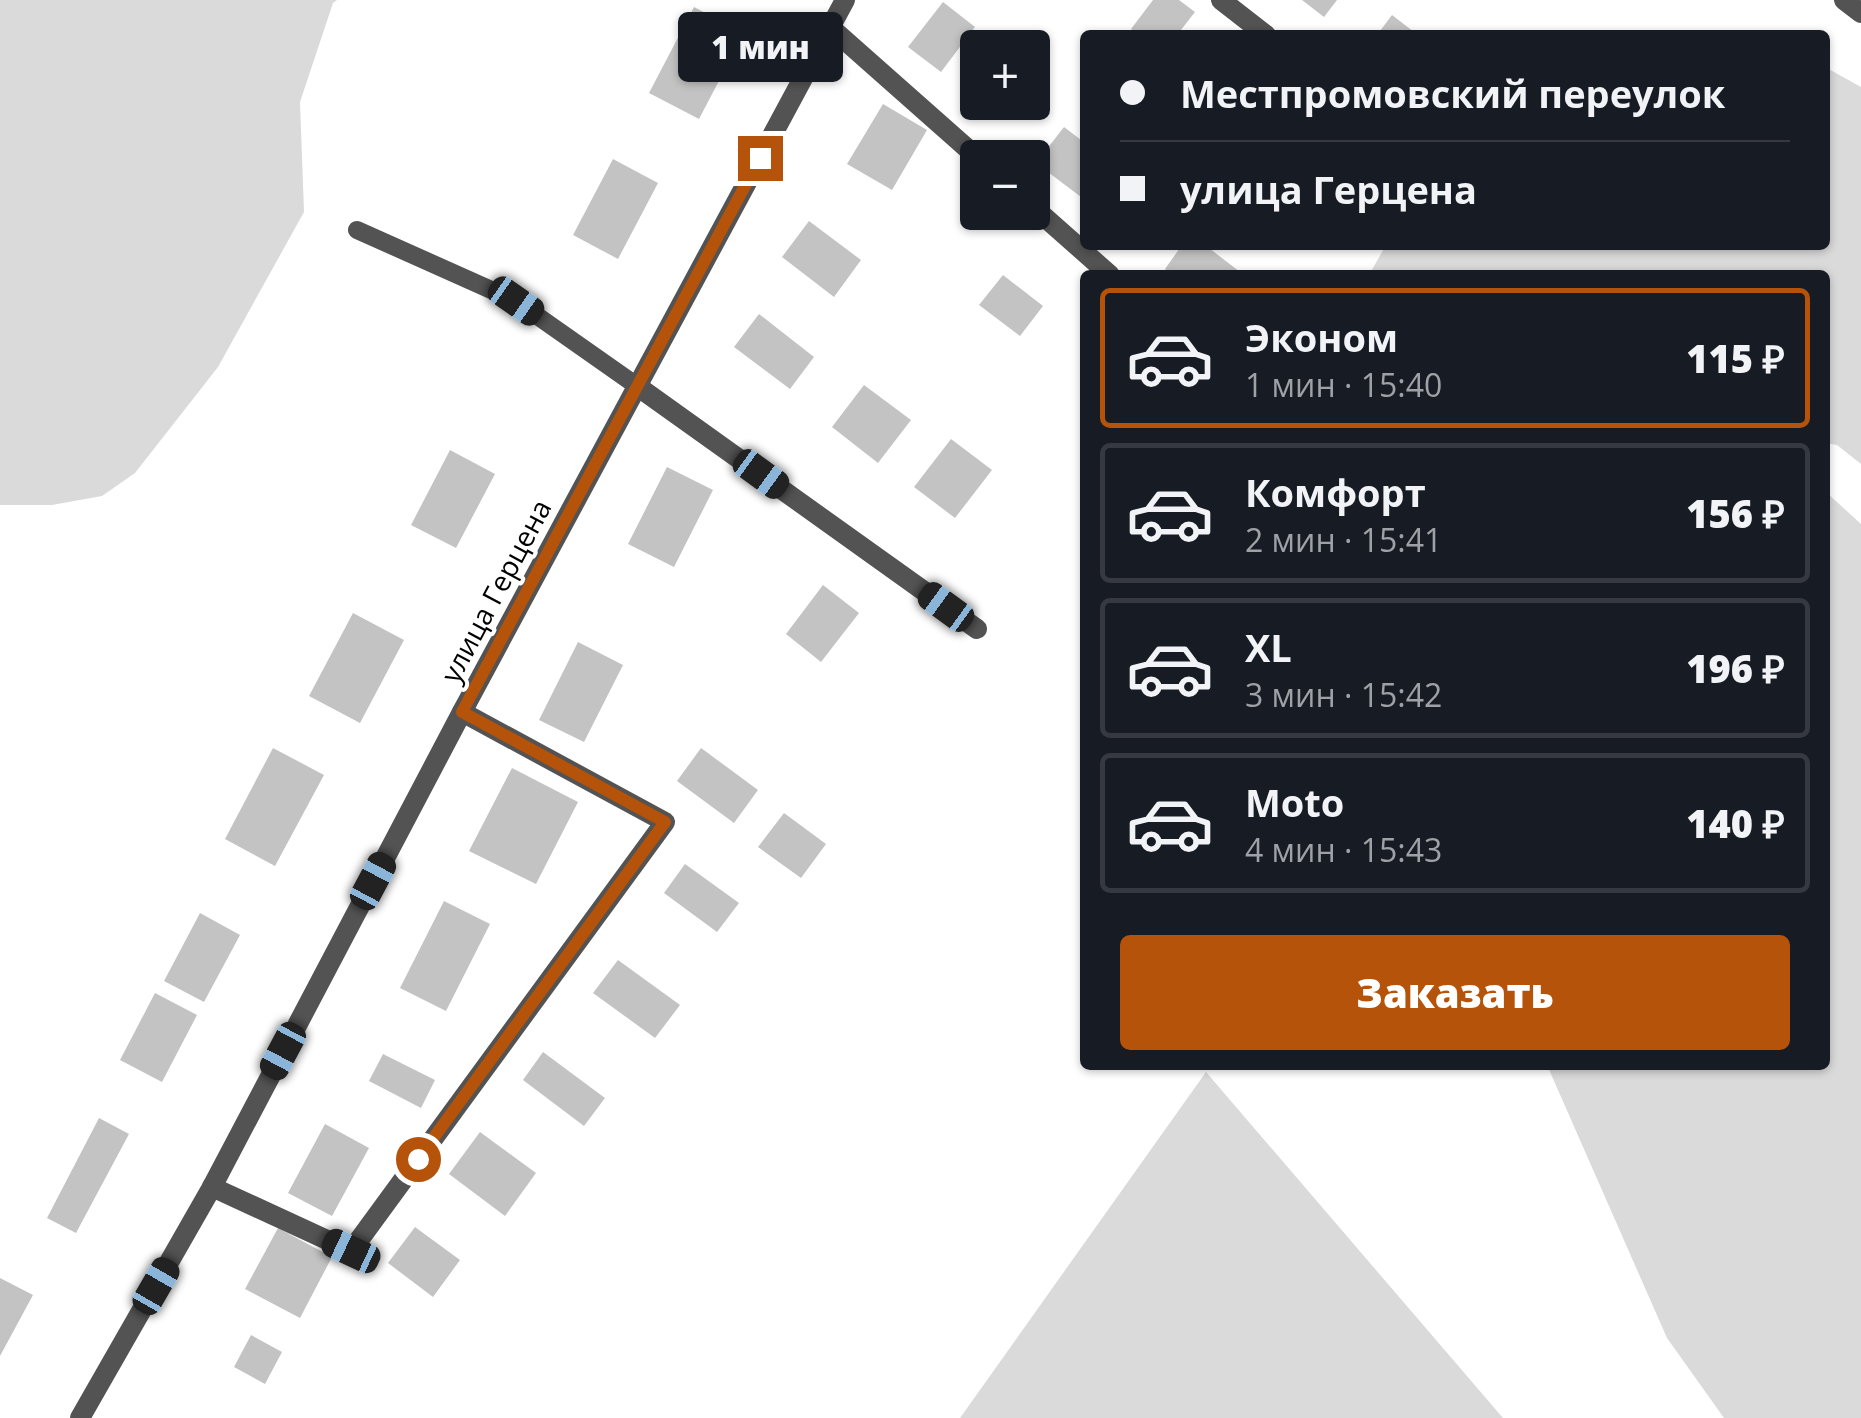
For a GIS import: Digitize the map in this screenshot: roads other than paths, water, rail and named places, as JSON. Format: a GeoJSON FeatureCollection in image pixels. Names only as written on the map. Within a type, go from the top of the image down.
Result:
{"type":"FeatureCollection","features":[{"type":"Feature","properties":{"kind":"street","name":"улица Герцена"},"geometry":{"type":"LineString","coordinates":[[80,1418],[212,1187],[845,0]]}},
{"type":"Feature","properties":{"kind":"street"},"geometry":{"type":"LineString","coordinates":[[1221,0],[1260,30]]}},
{"type":"Feature","properties":{"kind":"street"},"geometry":{"type":"LineString","coordinates":[[1844,0],[1861,13]]}},
{"type":"Feature","properties":{"kind":"street"},"geometry":{"type":"LineString","coordinates":[[830,27],[960,142]]}},
{"type":"Feature","properties":{"kind":"street"},"geometry":{"type":"LineString","coordinates":[[1050,222],[1080,248]]}},
{"type":"Feature","properties":{"kind":"street"},"geometry":{"type":"LineString","coordinates":[[1082,250],[1104,270]]}},
{"type":"Feature","properties":{"kind":"street"},"geometry":{"type":"LineString","coordinates":[[637,386],[978,629]]}},
{"type":"Feature","properties":{"kind":"street"},"geometry":{"type":"LineString","coordinates":[[212,1187],[351,1251],[665,822],[462,712]]}},
{"type":"Feature","properties":{"kind":"lane"},"geometry":{"type":"LineString","coordinates":[[357,230],[516,301],[637,386]]}}]}
